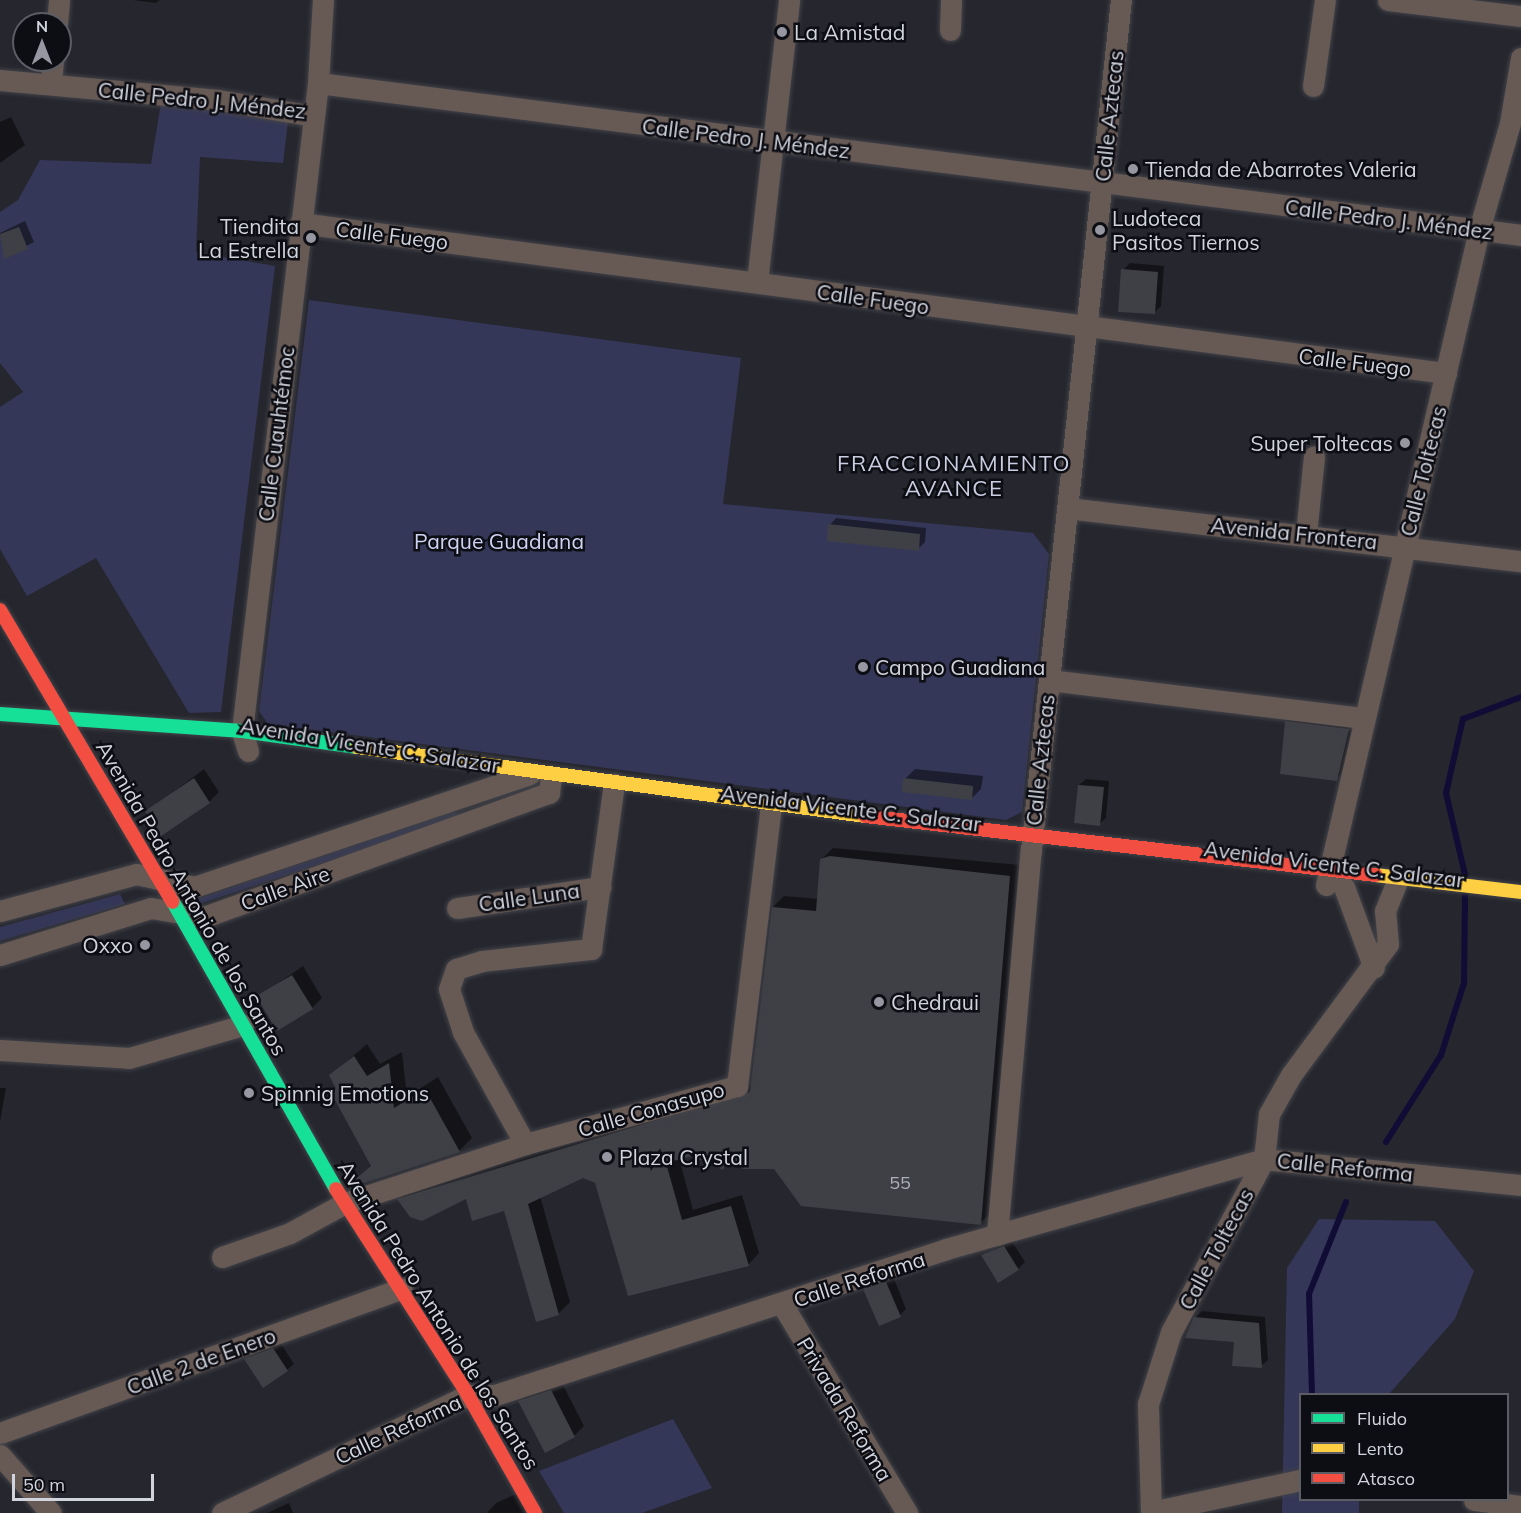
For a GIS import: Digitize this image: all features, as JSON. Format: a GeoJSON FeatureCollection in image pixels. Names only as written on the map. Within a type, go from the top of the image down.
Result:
{"type":"FeatureCollection","features":[{"type":"Feature","properties":{"kind":"main road","name":"Avenida Pedro Antonio de los Santos"},"geometry":{"type":"LineString","coordinates":[[0,610],[180,913],[345,1203],[402,1288],[468,1395],[535,1513]]}},
{"type":"Feature","properties":{"kind":"main road","name":"Avenida Vicente C. Salazar"},"geometry":{"type":"LineString","coordinates":[[0,714],[65,722],[180,730],[250,745]]}},
{"type":"Feature","properties":{"kind":"main road","name":"Avenida Vicente C. Salazar"},"geometry":{"type":"LineString","coordinates":[[180,730],[250,745],[550,784],[767,816],[1032,841],[1333,881],[1515,898]]}},
{"type":"Feature","properties":{"kind":"main road","name":"Avenida Vicente C. Salazar"},"geometry":{"type":"LineString","coordinates":[[459,781],[495,786]]}},
{"type":"Feature","properties":{"kind":"main road","name":"Avenida Vicente C. Salazar"},"geometry":{"type":"LineString","coordinates":[[606,794],[632,803]]}},
{"type":"Feature","properties":{"kind":"main road","name":"Avenida Vicente C. Salazar"},"geometry":{"type":"LineString","coordinates":[[805,825],[1032,841]]}},
{"type":"Feature","properties":{"kind":"main road","name":"Avenida Vicente C. Salazar"},"geometry":{"type":"LineString","coordinates":[[1333,881],[1395,885]]}},
{"type":"Feature","properties":{"kind":"street"},"geometry":{"type":"LineString","coordinates":[[318,83],[323,0]]}},
{"type":"Feature","properties":{"kind":"street"},"geometry":{"type":"LineString","coordinates":[[757,282],[789,0]]}},
{"type":"Feature","properties":{"kind":"street"},"geometry":{"type":"LineString","coordinates":[[950,30],[951,0]]}},
{"type":"Feature","properties":{"kind":"street","name":"Calle Aztecas"},"geometry":{"type":"LineString","coordinates":[[997,1235],[1032,841],[1122,0]]}},
{"type":"Feature","properties":{"kind":"street"},"geometry":{"type":"LineString","coordinates":[[1313,86],[1325,0]]}},
{"type":"Feature","properties":{"kind":"street"},"geometry":{"type":"LineString","coordinates":[[1388,0],[1521,16]]}},
{"type":"Feature","properties":{"kind":"street","name":"Calle Toltecas"},"geometry":{"type":"LineString","coordinates":[[1333,881],[1365,718],[1479,230],[1510,123],[1521,58]]}},
{"type":"Feature","properties":{"kind":"street"},"geometry":{"type":"LineString","coordinates":[[51,83],[52,72]]}},
{"type":"Feature","properties":{"kind":"street","name":"Calle Pedro J. Méndez"},"geometry":{"type":"LineString","coordinates":[[0,80],[51,83],[314,116],[318,83],[1102,186],[1521,236]]}},
{"type":"Feature","properties":{"kind":"street","name":"Calle Cuauhtémoc"},"geometry":{"type":"LineString","coordinates":[[250,745],[300,223],[314,116]]}},
{"type":"Feature","properties":{"kind":"street","name":"Calle Fuego"},"geometry":{"type":"LineString","coordinates":[[300,223],[1446,374]]}},
{"type":"Feature","properties":{"kind":"street"},"geometry":{"type":"LineString","coordinates":[[1306,534],[1314,456]]}},
{"type":"Feature","properties":{"kind":"street","name":"Avenida Frontera"},"geometry":{"type":"LineString","coordinates":[[1067,508],[1405,545],[1521,561]]}},
{"type":"Feature","properties":{"kind":"street"},"geometry":{"type":"LineString","coordinates":[[1049,680],[1365,718]]}},
{"type":"Feature","properties":{"kind":"street","name":"Calle Aire"},"geometry":{"type":"LineString","coordinates":[[0,911],[136,874],[194,887],[495,786],[550,784]]}},
{"type":"Feature","properties":{"kind":"street","name":"Calle Aire"},"geometry":{"type":"LineString","coordinates":[[0,955],[151,908],[204,917],[550,784]]}},
{"type":"Feature","properties":{"kind":"street"},"geometry":{"type":"LineString","coordinates":[[525,1144],[463,1032],[449,989],[456,969],[482,961],[591,949],[600,887],[606,794]]}},
{"type":"Feature","properties":{"kind":"street","name":"Calle Conasupo"},"geometry":{"type":"LineString","coordinates":[[222,1257],[290,1233],[345,1203],[525,1144],[737,1086],[767,816]]}},
{"type":"Feature","properties":{"kind":"street"},"geometry":{"type":"LineString","coordinates":[[1333,881],[1374,968]]}},
{"type":"Feature","properties":{"kind":"street","name":"Calle Toltecas"},"geometry":{"type":"LineString","coordinates":[[1151,1513],[1148,1404],[1171,1332],[1264,1159],[1269,1114],[1291,1075],[1374,968],[1388,944],[1385,911],[1395,885]]}},
{"type":"Feature","properties":{"kind":"street","name":"Calle Luna"},"geometry":{"type":"LineString","coordinates":[[457,908],[600,887]]}},
{"type":"Feature","properties":{"kind":"street"},"geometry":{"type":"LineString","coordinates":[[0,1050],[129,1058],[243,1025]]}},
{"type":"Feature","properties":{"kind":"street","name":"Calle Reforma"},"geometry":{"type":"LineString","coordinates":[[222,1513],[468,1395],[495,1395],[997,1235],[1264,1159],[1521,1185]]}},
{"type":"Feature","properties":{"kind":"street","name":"Calle 2 de Enero"},"geometry":{"type":"LineString","coordinates":[[0,1433],[402,1288]]}},
{"type":"Feature","properties":{"kind":"street","name":"Privada Reforma"},"geometry":{"type":"LineString","coordinates":[[782,1304],[907,1513]]}},
{"type":"Feature","properties":{"kind":"street"},"geometry":{"type":"LineString","coordinates":[[0,1455],[51,1513]]}},
{"type":"Feature","properties":{"kind":"street"},"geometry":{"type":"LineString","coordinates":[[1151,1513],[1299,1480]]}},
{"type":"Feature","properties":{"kind":"street"},"geometry":{"type":"LineString","coordinates":[[1482,1501],[1521,1506]]}},
{"type":"Feature","properties":{"kind":"green space"},"geometry":{"type":"Polygon","coordinates":[[[161,103],[288,122],[283,163],[200,157],[196,252],[275,266],[221,712],[189,713],[96,558],[27,596],[0,549],[0,407],[23,392],[0,363],[0,212],[18,200],[40,160],[151,164],[161,103]]]}},
{"type":"Feature","properties":{"kind":"green space","name":"Parque Guadiana"},"geometry":{"type":"Polygon","coordinates":[[[309,300],[741,358],[723,504],[1033,533],[1049,554],[1022,812],[1006,820],[268,724],[259,711],[309,300]]]}},
{"type":"Feature","properties":{"kind":"green space"},"geometry":{"type":"Polygon","coordinates":[[[453,812],[467,815],[196,905],[194,900],[453,812]]]}},
{"type":"Feature","properties":{"kind":"green space"},"geometry":{"type":"Polygon","coordinates":[[[120,894],[125,904],[0,941],[0,927],[120,894]]]}},
{"type":"Feature","properties":{"kind":"green space"},"geometry":{"type":"Polygon","coordinates":[[[1319,1219],[1435,1221],[1474,1271],[1455,1319],[1390,1393],[1299,1393],[1299,1501],[1359,1501],[1359,1513],[1282,1513],[1287,1268],[1319,1219]]]}},
{"type":"Feature","properties":{"kind":"green space"},"geometry":{"type":"Polygon","coordinates":[[[673,1419],[712,1488],[642,1513],[564,1513],[539,1471],[673,1419]]]}},
{"type":"Feature","properties":{"kind":"building"},"geometry":{"type":"Polygon","coordinates":[[[19,227],[28,249],[4,259],[0,234],[19,227]]]}},
{"type":"Feature","properties":{"kind":"building"},"geometry":{"type":"Polygon","coordinates":[[[1121,269],[1158,272],[1155,314],[1118,312],[1121,269]]]}},
{"type":"Feature","properties":{"kind":"building"},"geometry":{"type":"Polygon","coordinates":[[[828,524],[920,534],[919,551],[827,541],[828,524]]]}},
{"type":"Feature","properties":{"kind":"building"},"geometry":{"type":"Polygon","coordinates":[[[1285,721],[1349,729],[1337,781],[1280,774],[1285,721]]]}},
{"type":"Feature","properties":{"kind":"building"},"geometry":{"type":"Polygon","coordinates":[[[194,778],[210,803],[161,836],[145,811],[194,778]]]}},
{"type":"Feature","properties":{"kind":"building"},"geometry":{"type":"Polygon","coordinates":[[[903,778],[973,786],[972,800],[902,792],[903,778]]]}},
{"type":"Feature","properties":{"kind":"building"},"geometry":{"type":"Polygon","coordinates":[[[1078,785],[1104,787],[1100,826],[1074,823],[1078,785]]]}},
{"type":"Feature","properties":{"kind":"building","name":"Chedraui"},"geometry":{"type":"Polygon","coordinates":[[[830,856],[1010,876],[981,1225],[801,1206],[774,1169],[743,1169],[728,1158],[723,1170],[692,1156],[666,1163],[682,1220],[731,1206],[749,1266],[628,1296],[595,1183],[583,1178],[528,1204],[559,1315],[536,1322],[504,1211],[472,1221],[466,1199],[422,1221],[410,1217],[397,1199],[750,1092],[772,907],[816,911],[820,859],[830,856]]]}},
{"type":"Feature","properties":{"kind":"building"},"geometry":{"type":"Polygon","coordinates":[[[292,975],[313,1009],[277,1031],[256,996],[292,975]]]}},
{"type":"Feature","properties":{"kind":"building"},"geometry":{"type":"Polygon","coordinates":[[[354,1056],[367,1076],[389,1063],[394,1108],[425,1089],[460,1152],[355,1186],[352,1182],[371,1166],[329,1089],[335,1087],[329,1075],[354,1056]]]}},
{"type":"Feature","properties":{"kind":"building"},"geometry":{"type":"Polygon","coordinates":[[[1004,1246],[1019,1270],[998,1283],[981,1255],[1004,1246]]]}},
{"type":"Feature","properties":{"kind":"building"},"geometry":{"type":"Polygon","coordinates":[[[886,1282],[901,1317],[879,1326],[863,1289],[886,1282]]]}},
{"type":"Feature","properties":{"kind":"building"},"geometry":{"type":"Polygon","coordinates":[[[1194,1317],[1259,1323],[1262,1368],[1232,1366],[1234,1342],[1185,1338],[1194,1317]]]}},
{"type":"Feature","properties":{"kind":"building"},"geometry":{"type":"Polygon","coordinates":[[[273,1348],[288,1371],[263,1388],[244,1359],[273,1348]]]}},
{"type":"Feature","properties":{"kind":"building"},"geometry":{"type":"Polygon","coordinates":[[[551,1390],[575,1437],[545,1453],[518,1401],[551,1390]]]}},
{"type":"Feature","properties":{"kind":"waterway"},"geometry":{"type":"LineString","coordinates":[[1466,879],[1446,793],[1463,719],[1521,697]]}},
{"type":"Feature","properties":{"kind":"waterway"},"geometry":{"type":"LineString","coordinates":[[1386,1142],[1441,1055],[1464,983],[1465,895]]}},
{"type":"Feature","properties":{"kind":"waterway"},"geometry":{"type":"LineString","coordinates":[[1312,1393],[1309,1294],[1346,1202]]}},
{"type":"Feature","properties":{"kind":"traffic: fast"},"geometry":{"type":"LineString","coordinates":[[0,714],[242,731],[357,747]]}},
{"type":"Feature","properties":{"kind":"traffic: fast"},"geometry":{"type":"LineString","coordinates":[[173,902],[336,1189]]}},
{"type":"Feature","properties":{"kind":"traffic: slow"},"geometry":{"type":"LineString","coordinates":[[357,747],[865,816]]}},
{"type":"Feature","properties":{"kind":"traffic: slow"},"geometry":{"type":"LineString","coordinates":[[1376,875],[1521,892]]}},
{"type":"Feature","properties":{"kind":"traffic: jam"},"geometry":{"type":"LineString","coordinates":[[0,610],[173,902]]}},
{"type":"Feature","properties":{"kind":"traffic: jam"},"geometry":{"type":"LineString","coordinates":[[865,816],[1376,875]]}},
{"type":"Feature","properties":{"kind":"traffic: jam"},"geometry":{"type":"LineString","coordinates":[[336,1189],[468,1395],[535,1513]]}},
{"type":"Feature","properties":{"kind":"place","name":"La Amistad"},"geometry":{"type":"Point","coordinates":[782,32]}},
{"type":"Feature","properties":{"kind":"place","name":"Tienda de Abarrotes Valeria"},"geometry":{"type":"Point","coordinates":[1133,169]}},
{"type":"Feature","properties":{"kind":"place","name":"Ludoteca Pasitos Tiernos"},"geometry":{"type":"Point","coordinates":[1100,230]}},
{"type":"Feature","properties":{"kind":"place","name":"Tiendita La Estrella"},"geometry":{"type":"Point","coordinates":[311,238]}},
{"type":"Feature","properties":{"kind":"place","name":"Super Toltecas"},"geometry":{"type":"Point","coordinates":[1405,443]}},
{"type":"Feature","properties":{"kind":"place","name":"Campo Guadiana"},"geometry":{"type":"Point","coordinates":[863,667]}},
{"type":"Feature","properties":{"kind":"place","name":"Oxxo"},"geometry":{"type":"Point","coordinates":[145,945]}},
{"type":"Feature","properties":{"kind":"place","name":"Chedraui"},"geometry":{"type":"Point","coordinates":[879,1002]}},
{"type":"Feature","properties":{"kind":"place","name":"Spinnig Emotions"},"geometry":{"type":"Point","coordinates":[249,1093]}},
{"type":"Feature","properties":{"kind":"place","name":"Plaza Crystal"},"geometry":{"type":"Point","coordinates":[607,1157]}},
{"type":"Feature","properties":{"kind":"district","name":"FRACCIONAMIENTO AVANCE"},"geometry":{"type":"Point","coordinates":[954,476]}}]}
